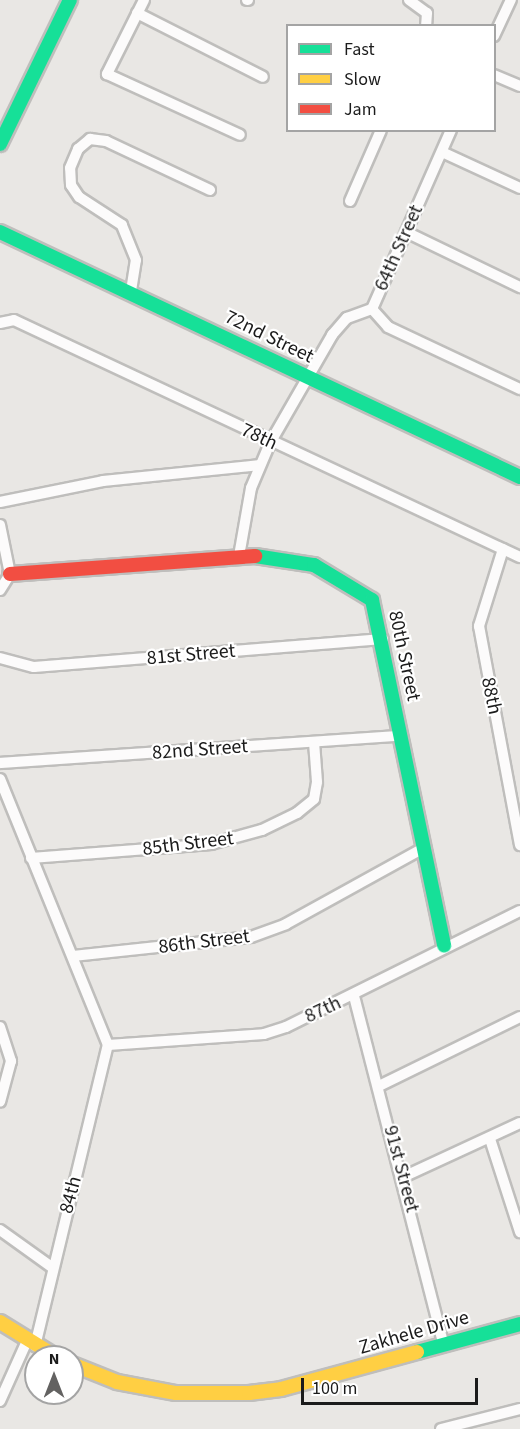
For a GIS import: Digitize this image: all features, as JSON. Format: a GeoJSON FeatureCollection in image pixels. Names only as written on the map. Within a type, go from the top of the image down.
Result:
{"type":"FeatureCollection","features":[{"type":"Feature","properties":{"kind":"street"},"geometry":{"type":"LineString","coordinates":[[0,144],[70,0]]}},
{"type":"Feature","properties":{"kind":"street"},"geometry":{"type":"LineString","coordinates":[[144,0],[107,74],[240,135]]}},
{"type":"Feature","properties":{"kind":"street"},"geometry":{"type":"LineString","coordinates":[[409,0],[427,13],[426,24]]}},
{"type":"Feature","properties":{"kind":"street"},"geometry":{"type":"LineString","coordinates":[[496,34],[512,0]]}},
{"type":"Feature","properties":{"kind":"street"},"geometry":{"type":"LineString","coordinates":[[138,13],[263,77]]}},
{"type":"Feature","properties":{"kind":"street"},"geometry":{"type":"LineString","coordinates":[[496,75],[520,86]]}},
{"type":"Feature","properties":{"kind":"street"},"geometry":{"type":"LineString","coordinates":[[350,201],[380,132]]}},
{"type":"Feature","properties":{"kind":"street","name":"64th Street"},"geometry":{"type":"LineString","coordinates":[[239,556],[242,522],[270,443],[307,377],[346,318],[372,309],[450,132]]}},
{"type":"Feature","properties":{"kind":"street"},"geometry":{"type":"LineString","coordinates":[[131,291],[136,260],[122,225],[79,196],[71,184],[70,168],[78,149],[90,139],[106,141],[210,190]]}},
{"type":"Feature","properties":{"kind":"street"},"geometry":{"type":"LineString","coordinates":[[442,152],[520,188]]}},
{"type":"Feature","properties":{"kind":"street","name":"72nd Street"},"geometry":{"type":"LineString","coordinates":[[0,232],[131,291],[520,477]]}},
{"type":"Feature","properties":{"kind":"street"},"geometry":{"type":"LineString","coordinates":[[406,232],[520,287]]}},
{"type":"Feature","properties":{"kind":"street"},"geometry":{"type":"LineString","coordinates":[[372,309],[388,327],[520,389]]}},
{"type":"Feature","properties":{"kind":"street","name":"78th"},"geometry":{"type":"LineString","coordinates":[[0,323],[14,320],[270,443],[520,557]]}},
{"type":"Feature","properties":{"kind":"street"},"geometry":{"type":"LineString","coordinates":[[0,502],[103,481],[261,465]]}},
{"type":"Feature","properties":{"kind":"street"},"geometry":{"type":"LineString","coordinates":[[0,525],[10,574],[0,590]]}},
{"type":"Feature","properties":{"kind":"street","name":"88th"},"geometry":{"type":"LineString","coordinates":[[503,549],[478,626],[516,802],[520,845]]}},
{"type":"Feature","properties":{"kind":"street","name":"80th Street"},"geometry":{"type":"LineString","coordinates":[[10,574],[239,556],[294,558],[355,587],[372,600],[383,639],[422,849],[444,946]]}},
{"type":"Feature","properties":{"kind":"street","name":"81st Street"},"geometry":{"type":"LineString","coordinates":[[0,658],[34,667],[383,639]]}},
{"type":"Feature","properties":{"kind":"street","name":"82nd Street"},"geometry":{"type":"LineString","coordinates":[[0,763],[400,736]]}},
{"type":"Feature","properties":{"kind":"street","name":"85th Street"},"geometry":{"type":"LineString","coordinates":[[31,858],[212,844],[262,830],[314,799],[314,742]]}},
{"type":"Feature","properties":{"kind":"street"},"geometry":{"type":"LineString","coordinates":[[0,779],[108,1045]]}},
{"type":"Feature","properties":{"kind":"street","name":"86th Street"},"geometry":{"type":"LineString","coordinates":[[73,956],[251,937],[286,924],[422,849]]}},
{"type":"Feature","properties":{"kind":"street","name":"87th"},"geometry":{"type":"LineString","coordinates":[[108,1045],[264,1034],[354,996],[444,946],[520,910]]}},
{"type":"Feature","properties":{"kind":"street","name":"91st Street"},"geometry":{"type":"LineString","coordinates":[[354,996],[380,1086],[443,1343]]}},
{"type":"Feature","properties":{"kind":"street"},"geometry":{"type":"LineString","coordinates":[[380,1086],[520,1017]]}},
{"type":"Feature","properties":{"kind":"street"},"geometry":{"type":"LineString","coordinates":[[0,1027],[11,1070],[0,1102]]}},
{"type":"Feature","properties":{"kind":"street","name":"84th"},"geometry":{"type":"LineString","coordinates":[[0,1401],[31,1343],[108,1045]]}},
{"type":"Feature","properties":{"kind":"street"},"geometry":{"type":"LineString","coordinates":[[403,1177],[490,1139],[520,1123]]}},
{"type":"Feature","properties":{"kind":"street"},"geometry":{"type":"LineString","coordinates":[[490,1139],[520,1232]]}},
{"type":"Feature","properties":{"kind":"street"},"geometry":{"type":"LineString","coordinates":[[0,1230],[52,1268]]}},
{"type":"Feature","properties":{"kind":"street"},"geometry":{"type":"LineString","coordinates":[[0,1322],[35,1345]]}},
{"type":"Feature","properties":{"kind":"street","name":"Zakhele Drive"},"geometry":{"type":"LineString","coordinates":[[84,1368],[142,1388],[176,1393],[249,1393],[281,1389],[443,1343],[520,1324]]}},
{"type":"Feature","properties":{"kind":"street"},"geometry":{"type":"LineString","coordinates":[[441,1429],[520,1409]]}},
{"type":"Feature","properties":{"kind":"traffic: fast"},"geometry":{"type":"LineString","coordinates":[[0,144],[70,0]]}},
{"type":"Feature","properties":{"kind":"traffic: fast"},"geometry":{"type":"LineString","coordinates":[[0,232],[520,477]]}},
{"type":"Feature","properties":{"kind":"traffic: fast"},"geometry":{"type":"LineString","coordinates":[[255,556],[314,565],[372,600],[444,946]]}},
{"type":"Feature","properties":{"kind":"traffic: fast"},"geometry":{"type":"LineString","coordinates":[[417,1352],[520,1324]]}},
{"type":"Feature","properties":{"kind":"traffic: slow"},"geometry":{"type":"LineString","coordinates":[[0,1322],[37,1345]]}},
{"type":"Feature","properties":{"kind":"traffic: slow"},"geometry":{"type":"LineString","coordinates":[[84,1369],[117,1382],[176,1393],[249,1393],[281,1389],[417,1352]]}},
{"type":"Feature","properties":{"kind":"traffic: jam"},"geometry":{"type":"LineString","coordinates":[[10,574],[255,556]]}}]}
